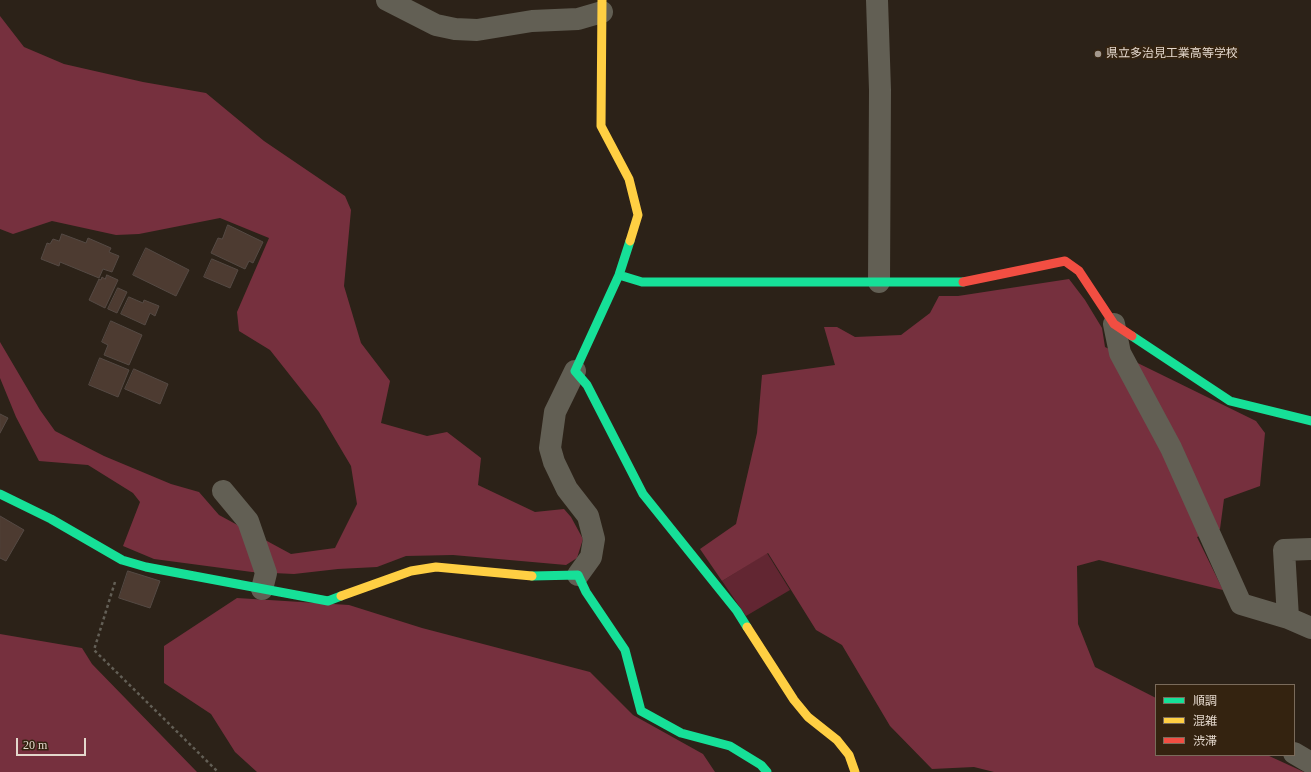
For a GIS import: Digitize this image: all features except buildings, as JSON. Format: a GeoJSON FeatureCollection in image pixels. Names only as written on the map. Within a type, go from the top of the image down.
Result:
{"type":"FeatureCollection","features":[{"type":"Feature","properties":{"kind":"street"},"geometry":{"type":"LineString","coordinates":[[387,0],[436,25],[455,29],[477,30],[532,21],[578,19],[602,6],[600,126],[629,179],[638,214],[619,275],[555,412],[550,448],[554,462],[567,489],[588,516],[594,539],[591,557],[578,575]]}},
{"type":"Feature","properties":{"kind":"street"},"geometry":{"type":"LineString","coordinates":[[877,0],[880,90],[879,282]]}},
{"type":"Feature","properties":{"kind":"street"},"geometry":{"type":"LineString","coordinates":[[619,275],[642,282],[962,282],[1065,261],[1079,271],[1114,324],[1120,353],[1171,448],[1241,604],[1288,618],[1311,628]]}},
{"type":"Feature","properties":{"kind":"street"},"geometry":{"type":"LineString","coordinates":[[1114,324],[1230,401],[1311,421]]}},
{"type":"Feature","properties":{"kind":"street"},"geometry":{"type":"LineString","coordinates":[[575,371],[587,385],[643,494],[737,611],[794,700],[808,717],[837,740],[849,755],[856,772]]}},
{"type":"Feature","properties":{"kind":"street"},"geometry":{"type":"LineString","coordinates":[[223,491],[248,521],[266,573],[262,589]]}},
{"type":"Feature","properties":{"kind":"street"},"geometry":{"type":"LineString","coordinates":[[0,494],[51,519],[122,560],[146,567],[328,601],[411,572],[436,567],[534,576],[578,575]]}},
{"type":"Feature","properties":{"kind":"street"},"geometry":{"type":"LineString","coordinates":[[1288,618],[1284,550],[1311,549]]}},
{"type":"Feature","properties":{"kind":"street"},"geometry":{"type":"LineString","coordinates":[[578,575],[586,592],[625,650],[641,711],[681,733],[730,746],[761,766],[767,772]]}},
{"type":"Feature","properties":{"kind":"street"},"geometry":{"type":"LineString","coordinates":[[1295,754],[1311,763]]}},
{"type":"Feature","properties":{"kind":"path"},"geometry":{"type":"LineString","coordinates":[[122,560],[94,650],[218,772]]}},
{"type":"Feature","properties":{"kind":"shaded area"},"geometry":{"type":"Polygon","coordinates":[[[0,16],[24,47],[64,64],[143,82],[206,93],[264,141],[345,196],[351,210],[344,286],[361,343],[390,381],[381,423],[427,436],[447,432],[481,458],[478,485],[535,512],[564,509],[571,517],[583,539],[577,558],[566,565],[453,555],[406,556],[377,567],[338,569],[294,574],[252,572],[154,559],[123,546],[140,502],[133,493],[88,465],[39,461],[16,417],[0,378],[0,342],[40,410],[55,431],[104,456],[171,484],[199,492],[219,515],[291,554],[335,548],[357,504],[351,466],[319,412],[270,350],[239,331],[237,312],[269,238],[220,218],[139,234],[116,235],[52,221],[13,234],[0,229],[0,16]]]}},
{"type":"Feature","properties":{"kind":"shaded area"},"geometry":{"type":"Polygon","coordinates":[[[1069,279],[1085,300],[1102,328],[1105,347],[1256,421],[1265,433],[1260,486],[1224,499],[1220,529],[1197,537],[1223,590],[1099,560],[1077,566],[1078,624],[1095,667],[1155,697],[1155,756],[1269,756],[1304,772],[994,772],[974,767],[932,769],[890,726],[842,645],[816,630],[768,553],[722,581],[700,549],[736,524],[757,433],[762,375],[835,365],[824,327],[837,327],[855,337],[901,335],[930,313],[939,296],[958,296],[1069,279]]]}},
{"type":"Feature","properties":{"kind":"shaded area"},"geometry":{"type":"Polygon","coordinates":[[[767,553],[790,590],[746,616],[722,581],[767,553]]]}},
{"type":"Feature","properties":{"kind":"shaded area"},"geometry":{"type":"Polygon","coordinates":[[[237,598],[349,605],[422,628],[590,672],[633,715],[703,754],[715,772],[257,772],[235,752],[211,714],[164,683],[164,646],[237,598]]]}},
{"type":"Feature","properties":{"kind":"shaded area"},"geometry":{"type":"Polygon","coordinates":[[[0,634],[82,648],[92,664],[197,772],[0,772],[0,634]]]}},
{"type":"Feature","properties":{"kind":"traffic: fast"},"geometry":{"type":"LineString","coordinates":[[630,241],[619,275],[575,371],[587,385],[643,494],[737,611],[747,627]]}},
{"type":"Feature","properties":{"kind":"traffic: fast"},"geometry":{"type":"LineString","coordinates":[[619,275],[642,282],[963,282]]}},
{"type":"Feature","properties":{"kind":"traffic: fast"},"geometry":{"type":"LineString","coordinates":[[1132,336],[1230,401],[1311,421]]}},
{"type":"Feature","properties":{"kind":"traffic: fast"},"geometry":{"type":"LineString","coordinates":[[0,494],[51,519],[122,560],[146,567],[328,601],[341,596]]}},
{"type":"Feature","properties":{"kind":"traffic: fast"},"geometry":{"type":"LineString","coordinates":[[532,576],[578,575],[586,592],[625,650],[641,711],[681,733],[730,746],[761,765],[767,772]]}},
{"type":"Feature","properties":{"kind":"traffic: slow"},"geometry":{"type":"LineString","coordinates":[[602,0],[601,126],[629,179],[638,215],[630,241]]}},
{"type":"Feature","properties":{"kind":"traffic: slow"},"geometry":{"type":"LineString","coordinates":[[341,596],[411,571],[436,567],[532,576]]}},
{"type":"Feature","properties":{"kind":"traffic: slow"},"geometry":{"type":"LineString","coordinates":[[747,627],[794,700],[808,717],[837,740],[849,755],[855,772]]}},
{"type":"Feature","properties":{"kind":"traffic: jam"},"geometry":{"type":"LineString","coordinates":[[963,282],[1065,261],[1079,271],[1114,324],[1132,336]]}},
{"type":"Feature","properties":{"kind":"place","name":"県立多治見工業高等学校"},"geometry":{"type":"Point","coordinates":[1098,54]}}]}
